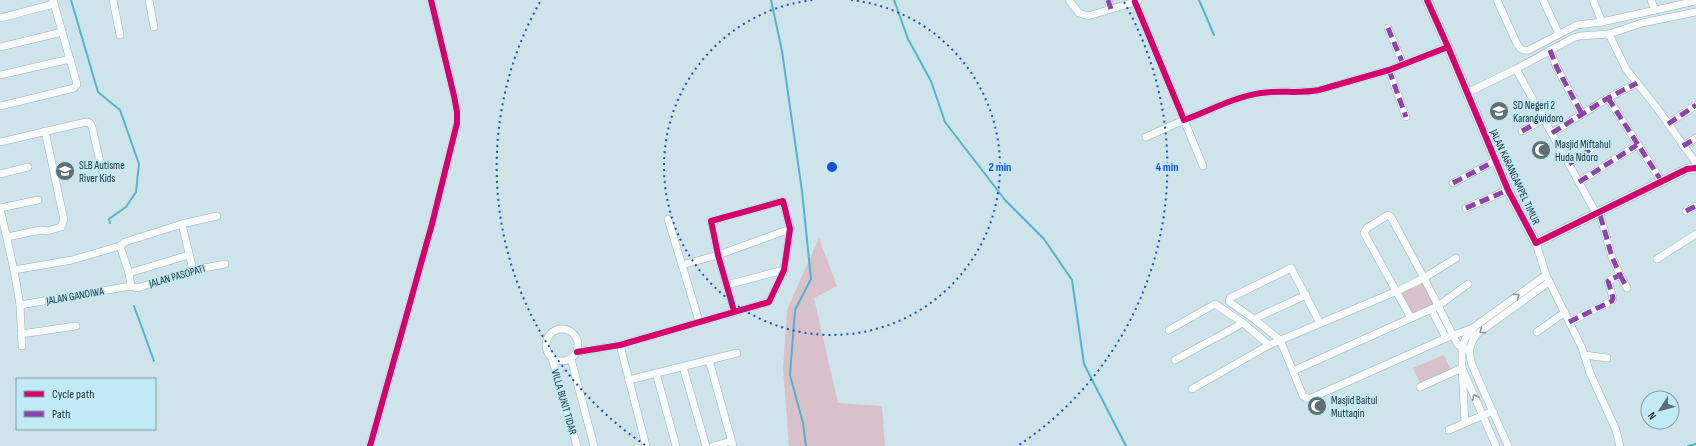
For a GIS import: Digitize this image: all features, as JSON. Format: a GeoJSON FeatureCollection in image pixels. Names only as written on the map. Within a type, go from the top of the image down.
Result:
{"type":"FeatureCollection","features":[{"type":"Feature","properties":{"kind":"street"},"geometry":{"type":"LineString","coordinates":[[113,0],[120,35]]}},
{"type":"Feature","properties":{"kind":"street"},"geometry":{"type":"LineString","coordinates":[[149,0],[154,27]]}},
{"type":"Feature","properties":{"kind":"street"},"geometry":{"type":"LineString","coordinates":[[370,446],[432,224],[457,123],[457,112],[454,96],[431,0]]}},
{"type":"Feature","properties":{"kind":"street"},"geometry":{"type":"LineString","coordinates":[[1069,0],[1076,10],[1088,16],[1137,1],[1203,166]]}},
{"type":"Feature","properties":{"kind":"street"},"geometry":{"type":"LineString","coordinates":[[1108,0],[1112,9]]}},
{"type":"Feature","properties":{"kind":"street","name":"JALAN KARANGAMPEL TIMUR"},"geometry":{"type":"LineString","coordinates":[[1427,0],[1508,190],[1536,243],[1546,275],[1584,355],[1590,373],[1616,430],[1620,446]]}},
{"type":"Feature","properties":{"kind":"street"},"geometry":{"type":"LineString","coordinates":[[1497,0],[1520,48],[1524,50],[1529,50],[1577,25],[1602,22],[1696,1]]}},
{"type":"Feature","properties":{"kind":"street"},"geometry":{"type":"LineString","coordinates":[[1543,0],[1559,34]]}},
{"type":"Feature","properties":{"kind":"street"},"geometry":{"type":"LineString","coordinates":[[1593,0],[1602,22]]}},
{"type":"Feature","properties":{"kind":"street"},"geometry":{"type":"LineString","coordinates":[[1651,0],[1655,10]]}},
{"type":"Feature","properties":{"kind":"street"},"geometry":{"type":"LineString","coordinates":[[0,18],[54,2],[77,84],[74,88],[0,106]]}},
{"type":"Feature","properties":{"kind":"street"},"geometry":{"type":"LineString","coordinates":[[1467,93],[1580,36],[1609,34],[1642,23],[1696,12]]}},
{"type":"Feature","properties":{"kind":"street"},"geometry":{"type":"LineString","coordinates":[[1388,28],[1403,64]]}},
{"type":"Feature","properties":{"kind":"street"},"geometry":{"type":"LineString","coordinates":[[0,47],[62,32]]}},
{"type":"Feature","properties":{"kind":"street"},"geometry":{"type":"LineString","coordinates":[[1609,34],[1619,57],[1696,163]]}},
{"type":"Feature","properties":{"kind":"street"},"geometry":{"type":"LineString","coordinates":[[1146,136],[1249,96],[1268,92],[1308,92],[1389,70],[1448,47]]}},
{"type":"Feature","properties":{"kind":"street"},"geometry":{"type":"LineString","coordinates":[[1550,50],[1557,68],[1582,114]]}},
{"type":"Feature","properties":{"kind":"street"},"geometry":{"type":"LineString","coordinates":[[0,75],[70,59]]}},
{"type":"Feature","properties":{"kind":"street"},"geometry":{"type":"LineString","coordinates":[[1516,69],[1597,212],[1612,257],[1627,288]]}},
{"type":"Feature","properties":{"kind":"street"},"geometry":{"type":"LineString","coordinates":[[1389,70],[1406,117]]}},
{"type":"Feature","properties":{"kind":"street"},"geometry":{"type":"LineString","coordinates":[[1552,133],[1608,98],[1637,83]]}},
{"type":"Feature","properties":{"kind":"street"},"geometry":{"type":"LineString","coordinates":[[1608,98],[1662,182]]}},
{"type":"Feature","properties":{"kind":"street"},"geometry":{"type":"LineString","coordinates":[[1668,124],[1696,105]]}},
{"type":"Feature","properties":{"kind":"street"},"geometry":{"type":"LineString","coordinates":[[1522,131],[1544,119]]}},
{"type":"Feature","properties":{"kind":"street"},"geometry":{"type":"LineString","coordinates":[[0,142],[86,122],[90,123],[102,170]]}},
{"type":"Feature","properties":{"kind":"street"},"geometry":{"type":"LineString","coordinates":[[7,237],[41,230],[47,231],[61,227],[64,220],[45,131]]}},
{"type":"Feature","properties":{"kind":"street"},"geometry":{"type":"LineString","coordinates":[[1684,146],[1696,138]]}},
{"type":"Feature","properties":{"kind":"street"},"geometry":{"type":"LineString","coordinates":[[1569,164],[1598,144]]}},
{"type":"Feature","properties":{"kind":"street"},"geometry":{"type":"LineString","coordinates":[[1579,182],[1637,145]]}},
{"type":"Feature","properties":{"kind":"street"},"geometry":{"type":"LineString","coordinates":[[1453,183],[1495,161]]}},
{"type":"Feature","properties":{"kind":"street"},"geometry":{"type":"LineString","coordinates":[[0,174],[28,168]]}},
{"type":"Feature","properties":{"kind":"street","name":"JALAN KARANGAMPEL TIMUR"},"geometry":{"type":"LineString","coordinates":[[1536,243],[1687,169],[1696,168]]}},
{"type":"Feature","properties":{"kind":"street"},"geometry":{"type":"LineString","coordinates":[[1466,208],[1508,190]]}},
{"type":"Feature","properties":{"kind":"street"},"geometry":{"type":"LineString","coordinates":[[22,346],[20,305],[0,208],[38,200]]}},
{"type":"Feature","properties":{"kind":"street"},"geometry":{"type":"LineString","coordinates":[[577,352],[620,345],[769,302],[784,270],[790,229],[783,201],[711,221],[718,254],[734,311]]}},
{"type":"Feature","properties":{"kind":"street"},"geometry":{"type":"LineString","coordinates":[[1686,211],[1696,206]]}},
{"type":"Feature","properties":{"kind":"street"},"geometry":{"type":"LineString","coordinates":[[14,270],[72,260],[120,246],[125,242],[182,224],[217,216]]}},
{"type":"Feature","properties":{"kind":"street"},"geometry":{"type":"LineString","coordinates":[[1410,318],[1397,290],[1364,233],[1366,228],[1386,216],[1391,217],[1424,278],[1434,307],[1449,336],[1458,345],[1469,352]]}},
{"type":"Feature","properties":{"kind":"street"},"geometry":{"type":"LineString","coordinates":[[668,219],[699,321]]}},
{"type":"Feature","properties":{"kind":"street"},"geometry":{"type":"LineString","coordinates":[[182,224],[193,270]]}},
{"type":"Feature","properties":{"kind":"street"},"geometry":{"type":"LineString","coordinates":[[682,265],[790,229]]}},
{"type":"Feature","properties":{"kind":"street"},"geometry":{"type":"LineString","coordinates":[[1657,259],[1696,234]]}},
{"type":"Feature","properties":{"kind":"street"},"geometry":{"type":"LineString","coordinates":[[120,246],[131,286]]}},
{"type":"Feature","properties":{"kind":"street"},"geometry":{"type":"LineString","coordinates":[[128,273],[189,255]]}},
{"type":"Feature","properties":{"kind":"street"},"geometry":{"type":"LineString","coordinates":[[1192,389],[1269,345],[1424,278],[1456,258]]}},
{"type":"Feature","properties":{"kind":"street","name":"JALAN PASOPATI"},"geometry":{"type":"LineString","coordinates":[[131,286],[137,288],[193,270],[224,264]]}},
{"type":"Feature","properties":{"kind":"street"},"geometry":{"type":"LineString","coordinates":[[1320,322],[1292,269],[1289,268],[1230,298],[1229,301],[1280,340],[1303,396],[1309,399],[1449,336],[1474,327]]}},
{"type":"Feature","properties":{"kind":"street"},"geometry":{"type":"LineString","coordinates":[[726,285],[784,270]]}},
{"type":"Feature","properties":{"kind":"street"},"geometry":{"type":"LineString","coordinates":[[1465,423],[1462,368],[1462,348],[1464,339],[1474,327],[1546,275]]}},
{"type":"Feature","properties":{"kind":"street"},"geometry":{"type":"LineString","coordinates":[[1569,322],[1612,301],[1613,298],[1608,281],[1620,275]]}},
{"type":"Feature","properties":{"kind":"street"},"geometry":{"type":"LineString","coordinates":[[1508,446],[1472,365],[1469,352],[1472,342],[1477,334],[1549,282]]}},
{"type":"Feature","properties":{"kind":"street"},"geometry":{"type":"LineString","coordinates":[[1293,371],[1434,307],[1468,284]]}},
{"type":"Feature","properties":{"kind":"street","name":"JALAN GANDIWA"},"geometry":{"type":"LineString","coordinates":[[20,305],[131,286]]}},
{"type":"Feature","properties":{"kind":"street"},"geometry":{"type":"LineString","coordinates":[[1254,319],[1306,295]]}},
{"type":"Feature","properties":{"kind":"street"},"geometry":{"type":"LineString","coordinates":[[1169,330],[1215,304],[1243,323],[1269,345]]}},
{"type":"Feature","properties":{"kind":"street"},"geometry":{"type":"LineString","coordinates":[[1537,332],[1564,312]]}},
{"type":"Feature","properties":{"kind":"street"},"geometry":{"type":"LineString","coordinates":[[1175,360],[1243,323]]}},
{"type":"Feature","properties":{"kind":"street"},"geometry":{"type":"LineString","coordinates":[[21,334],[76,326]]}},
{"type":"Feature","properties":{"kind":"street","name":"VILLA BUKIT TIDAR"},"geometry":{"type":"LineString","coordinates":[[552,358],[562,362],[571,359],[577,352],[579,345],[575,335],[568,330],[560,329],[552,332],[547,341],[547,351],[552,358],[577,446]]}},
{"type":"Feature","properties":{"kind":"street"},"geometry":{"type":"LineString","coordinates":[[620,345],[646,446]]}},
{"type":"Feature","properties":{"kind":"street"},"geometry":{"type":"LineString","coordinates":[[629,380],[737,353]]}},
{"type":"Feature","properties":{"kind":"street"},"geometry":{"type":"LineString","coordinates":[[1584,355],[1608,358]]}},
{"type":"Feature","properties":{"kind":"street","name":"VILLA BUKIT TIDAR"},"geometry":{"type":"LineString","coordinates":[[571,359],[594,446]]}},
{"type":"Feature","properties":{"kind":"street"},"geometry":{"type":"LineString","coordinates":[[709,360],[732,443],[713,446]]}},
{"type":"Feature","properties":{"kind":"street"},"geometry":{"type":"LineString","coordinates":[[683,366],[706,446]]}},
{"type":"Feature","properties":{"kind":"street"},"geometry":{"type":"LineString","coordinates":[[1420,387],[1462,368]]}},
{"type":"Feature","properties":{"kind":"street"},"geometry":{"type":"LineString","coordinates":[[1462,368],[1496,446]]}},
{"type":"Feature","properties":{"kind":"street"},"geometry":{"type":"LineString","coordinates":[[656,373],[676,446]]}},
{"type":"Feature","properties":{"kind":"street"},"geometry":{"type":"LineString","coordinates":[[1449,430],[1493,411]]}},
{"type":"Feature","properties":{"kind":"shaded area"},"geometry":{"type":"Polygon","coordinates":[[[819,238],[837,286],[814,298],[838,403],[882,406],[885,446],[789,446],[783,369],[787,310],[819,238]]]}},
{"type":"Feature","properties":{"kind":"shaded area"},"geometry":{"type":"Polygon","coordinates":[[[1424,283],[1434,304],[1412,314],[1402,293],[1424,283]]]}},
{"type":"Feature","properties":{"kind":"shaded area"},"geometry":{"type":"Polygon","coordinates":[[[1444,355],[1451,370],[1420,383],[1413,368],[1444,355]]]}},
{"type":"Feature","properties":{"kind":"waterway"},"geometry":{"type":"LineString","coordinates":[[71,0],[98,92],[120,110],[139,164],[136,192],[126,207],[109,219],[110,223]]}},
{"type":"Feature","properties":{"kind":"waterway"},"geometry":{"type":"LineString","coordinates":[[771,0],[782,51],[802,191],[811,279],[795,310],[790,375],[803,423],[806,446]]}},
{"type":"Feature","properties":{"kind":"waterway"},"geometry":{"type":"LineString","coordinates":[[894,0],[908,39],[931,81],[945,122],[1005,200],[1044,239],[1072,280],[1084,364],[1126,446]]}},
{"type":"Feature","properties":{"kind":"waterway"},"geometry":{"type":"LineString","coordinates":[[1199,0],[1214,35]]}},
{"type":"Feature","properties":{"kind":"waterway"},"geometry":{"type":"LineString","coordinates":[[134,306],[154,361]]}},
{"type":"Feature","properties":{"kind":"waterway"},"geometry":{"type":"LineString","coordinates":[[1688,446],[1696,444]]}},
{"type":"Feature","properties":{"kind":"marked path"},"geometry":{"type":"LineString","coordinates":[[1108,0],[1111,9]]}},
{"type":"Feature","properties":{"kind":"marked path"},"geometry":{"type":"LineString","coordinates":[[1388,28],[1403,64]]}},
{"type":"Feature","properties":{"kind":"marked path"},"geometry":{"type":"LineString","coordinates":[[1550,50],[1557,68],[1582,114]]}},
{"type":"Feature","properties":{"kind":"marked path"},"geometry":{"type":"LineString","coordinates":[[1389,70],[1406,117]]}},
{"type":"Feature","properties":{"kind":"marked path"},"geometry":{"type":"LineString","coordinates":[[1552,133],[1608,98],[1637,83]]}},
{"type":"Feature","properties":{"kind":"marked path"},"geometry":{"type":"LineString","coordinates":[[1608,98],[1662,182]]}},
{"type":"Feature","properties":{"kind":"marked path"},"geometry":{"type":"LineString","coordinates":[[1668,124],[1696,105]]}},
{"type":"Feature","properties":{"kind":"marked path"},"geometry":{"type":"LineString","coordinates":[[1522,131],[1544,119]]}},
{"type":"Feature","properties":{"kind":"marked path"},"geometry":{"type":"LineString","coordinates":[[1683,146],[1696,138]]}},
{"type":"Feature","properties":{"kind":"marked path"},"geometry":{"type":"LineString","coordinates":[[1569,164],[1598,144]]}},
{"type":"Feature","properties":{"kind":"marked path"},"geometry":{"type":"LineString","coordinates":[[1579,182],[1637,145]]}},
{"type":"Feature","properties":{"kind":"marked path"},"geometry":{"type":"LineString","coordinates":[[1453,183],[1495,161]]}},
{"type":"Feature","properties":{"kind":"marked path"},"geometry":{"type":"LineString","coordinates":[[1466,208],[1508,190]]}},
{"type":"Feature","properties":{"kind":"marked path"},"geometry":{"type":"LineString","coordinates":[[1686,211],[1696,206]]}},
{"type":"Feature","properties":{"kind":"marked path"},"geometry":{"type":"LineString","coordinates":[[1569,322],[1612,301],[1613,298],[1608,281],[1620,275],[1612,257],[1599,211]]}},
{"type":"Feature","properties":{"kind":"marked path"},"geometry":{"type":"LineString","coordinates":[[1620,275],[1627,288]]}},
{"type":"Feature","properties":{"kind":"cycle path"},"geometry":{"type":"LineString","coordinates":[[370,446],[432,224],[457,123],[457,112],[454,96],[431,0]]}},
{"type":"Feature","properties":{"kind":"cycle path"},"geometry":{"type":"LineString","coordinates":[[1427,0],[1508,190],[1536,243],[1687,169],[1696,168]]}},
{"type":"Feature","properties":{"kind":"cycle path"},"geometry":{"type":"LineString","coordinates":[[1135,2],[1184,120],[1231,101],[1251,95],[1268,92],[1305,92],[1319,90],[1389,70],[1448,47]]}},
{"type":"Feature","properties":{"kind":"cycle path"},"geometry":{"type":"LineString","coordinates":[[577,352],[620,345],[769,302],[784,270],[790,229],[783,201],[711,221],[718,255],[734,311]]}},
{"type":"Feature","properties":{"kind":"place","name":"SD Negeri 2 Karangwidoro"},"geometry":{"type":"Point","coordinates":[1499,111]}},
{"type":"Feature","properties":{"kind":"place","name":"Masjid Miftahul Huda Ndoro"},"geometry":{"type":"Point","coordinates":[1541,150]}},
{"type":"Feature","properties":{"kind":"place","name":"SLB Autisme River Kids"},"geometry":{"type":"Point","coordinates":[65,171]}},
{"type":"Feature","properties":{"kind":"place","name":"Masjid Baitul Muttaqin"},"geometry":{"type":"Point","coordinates":[1317,406]}}]}
